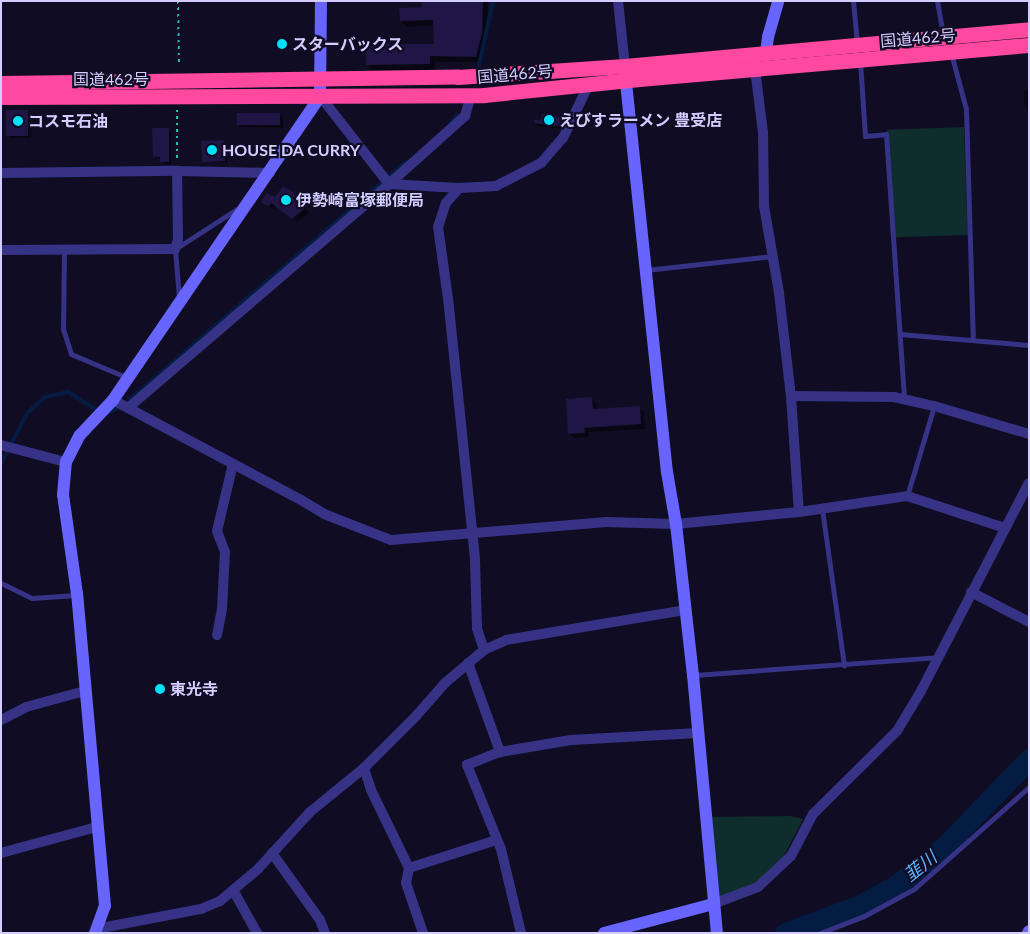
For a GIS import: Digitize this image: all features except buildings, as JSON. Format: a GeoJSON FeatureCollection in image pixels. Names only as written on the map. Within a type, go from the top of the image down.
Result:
{"type":"FeatureCollection","features":[{"type":"Feature","properties":{"kind":"highway","name":"国道462号"},"geometry":{"type":"LineString","coordinates":[[1,82],[320,80],[755,69],[944,38],[1029,29]]}},
{"type":"Feature","properties":{"kind":"highway","name":"国道462号"},"geometry":{"type":"LineString","coordinates":[[1,97],[472,96],[588,86],[625,73],[766,53],[951,52],[1029,45]]}},
{"type":"Feature","properties":{"kind":"street"},"geometry":{"type":"LineString","coordinates":[[320,1],[320,96],[270,173],[113,400],[80,434],[66,462],[63,495],[77,594],[104,906],[96,931],[201,909],[220,901],[272,853],[310,812],[364,768],[416,716],[445,683],[484,650],[506,640],[685,610]]}},
{"type":"Feature","properties":{"kind":"street"},"geometry":{"type":"LineString","coordinates":[[618,1],[667,472],[676,524],[693,675],[717,933]]}},
{"type":"Feature","properties":{"kind":"street"},"geometry":{"type":"LineString","coordinates":[[766,53],[768,37],[778,1]]}},
{"type":"Feature","properties":{"kind":"street"},"geometry":{"type":"LineString","coordinates":[[755,69],[763,132],[764,206],[791,396],[799,512]]}},
{"type":"Feature","properties":{"kind":"street"},"geometry":{"type":"LineString","coordinates":[[320,96],[387,181],[459,188],[496,186],[542,162],[562,138],[588,86]]}},
{"type":"Feature","properties":{"kind":"street"},"geometry":{"type":"LineString","coordinates":[[128,408],[387,181],[465,116],[472,96]]}},
{"type":"Feature","properties":{"kind":"street"},"geometry":{"type":"LineString","coordinates":[[1,174],[177,171],[270,173]]}},
{"type":"Feature","properties":{"kind":"street"},"geometry":{"type":"LineString","coordinates":[[1,250],[175,249],[178,239],[177,171]]}},
{"type":"Feature","properties":{"kind":"street"},"geometry":{"type":"LineString","coordinates":[[459,188],[446,203],[438,227],[449,306],[475,559],[477,628],[484,650]]}},
{"type":"Feature","properties":{"kind":"street"},"geometry":{"type":"LineString","coordinates":[[791,396],[894,397],[934,406],[1029,434]]}},
{"type":"Feature","properties":{"kind":"street"},"geometry":{"type":"LineString","coordinates":[[113,400],[324,514],[391,540],[606,522],[676,524],[799,512],[907,496],[1005,528]]}},
{"type":"Feature","properties":{"kind":"street"},"geometry":{"type":"LineString","coordinates":[[1,446],[66,462]]}},
{"type":"Feature","properties":{"kind":"street"},"geometry":{"type":"LineString","coordinates":[[217,635],[222,609],[225,552],[217,531],[233,464]]}},
{"type":"Feature","properties":{"kind":"street"},"geometry":{"type":"LineString","coordinates":[[604,933],[713,904],[758,887],[791,856],[814,814],[896,731],[938,656],[1029,483]]}},
{"type":"Feature","properties":{"kind":"street"},"geometry":{"type":"LineString","coordinates":[[971,592],[1029,622]]}},
{"type":"Feature","properties":{"kind":"street"},"geometry":{"type":"LineString","coordinates":[[468,663],[500,752]]}},
{"type":"Feature","properties":{"kind":"street"},"geometry":{"type":"LineString","coordinates":[[1,720],[26,707],[86,691]]}},
{"type":"Feature","properties":{"kind":"street"},"geometry":{"type":"LineString","coordinates":[[521,933],[506,878],[501,849],[467,765],[500,752],[571,740],[698,733]]}},
{"type":"Feature","properties":{"kind":"street"},"geometry":{"type":"LineString","coordinates":[[364,768],[371,790],[409,868],[406,883],[423,933]]}},
{"type":"Feature","properties":{"kind":"street"},"geometry":{"type":"LineString","coordinates":[[1,853],[98,827]]}},
{"type":"Feature","properties":{"kind":"street"},"geometry":{"type":"LineString","coordinates":[[409,868],[496,840]]}},
{"type":"Feature","properties":{"kind":"street"},"geometry":{"type":"LineString","coordinates":[[272,853],[320,920],[325,933]]}},
{"type":"Feature","properties":{"kind":"street"},"geometry":{"type":"LineString","coordinates":[[232,890],[257,933]]}},
{"type":"Feature","properties":{"kind":"lane"},"geometry":{"type":"LineString","coordinates":[[853,1],[865,136],[886,134],[904,399]]}},
{"type":"Feature","properties":{"kind":"lane"},"geometry":{"type":"LineString","coordinates":[[937,1],[944,38]]}},
{"type":"Feature","properties":{"kind":"lane"},"geometry":{"type":"LineString","coordinates":[[951,52],[966,109],[973,340]]}},
{"type":"Feature","properties":{"kind":"lane"},"geometry":{"type":"LineString","coordinates":[[179,304],[175,249],[238,206],[249,203]]}},
{"type":"Feature","properties":{"kind":"lane"},"geometry":{"type":"LineString","coordinates":[[64,249],[63,329],[71,354],[128,378]]}},
{"type":"Feature","properties":{"kind":"lane"},"geometry":{"type":"LineString","coordinates":[[646,270],[772,256]]}},
{"type":"Feature","properties":{"kind":"lane"},"geometry":{"type":"LineString","coordinates":[[900,334],[1029,345]]}},
{"type":"Feature","properties":{"kind":"lane"},"geometry":{"type":"LineString","coordinates":[[907,496],[934,406]]}},
{"type":"Feature","properties":{"kind":"lane"},"geometry":{"type":"LineString","coordinates":[[822,509],[844,665]]}},
{"type":"Feature","properties":{"kind":"lane"},"geometry":{"type":"LineString","coordinates":[[1,582],[32,598],[77,594]]}},
{"type":"Feature","properties":{"kind":"lane"},"geometry":{"type":"LineString","coordinates":[[693,675],[844,665],[938,656]]}},
{"type":"Feature","properties":{"kind":"lane"},"geometry":{"type":"LineString","coordinates":[[820,933],[864,916],[914,889],[1029,787]]}},
{"type":"Feature","properties":{"kind":"path"},"geometry":{"type":"LineString","coordinates":[[178,1],[179,71]]}},
{"type":"Feature","properties":{"kind":"path"},"geometry":{"type":"LineString","coordinates":[[177,105],[177,171]]}},
{"type":"Feature","properties":{"kind":"green space"},"geometry":{"type":"Polygon","coordinates":[[[964,127],[968,235],[891,238],[887,130],[964,127]]]}},
{"type":"Feature","properties":{"kind":"green space"},"geometry":{"type":"Polygon","coordinates":[[[791,816],[803,819],[783,858],[757,884],[717,899],[710,817],[791,816]]]}},
{"type":"Feature","properties":{"kind":"waterway"},"geometry":{"type":"LineString","coordinates":[[479,66],[493,1]]}},
{"type":"Feature","properties":{"kind":"waterway"},"geometry":{"type":"LineString","coordinates":[[449,125],[457,115]]}},
{"type":"Feature","properties":{"kind":"waterway"},"geometry":{"type":"LineString","coordinates":[[129,400],[406,162]]}},
{"type":"Feature","properties":{"kind":"waterway"},"geometry":{"type":"LineString","coordinates":[[1,463],[28,412],[45,397],[68,392],[95,409]]}},
{"type":"Feature","properties":{"kind":"waterway"},"geometry":{"type":"LineString","coordinates":[[110,412],[120,407]]}},
{"type":"Feature","properties":{"kind":"waterway","name":"韮川"},"geometry":{"type":"LineString","coordinates":[[785,933],[860,905],[897,885],[945,846],[1029,759]]}},
{"type":"Feature","properties":{"kind":"place","name":"スターバックス"},"geometry":{"type":"Point","coordinates":[282,44]}},
{"type":"Feature","properties":{"kind":"place","name":"えびすラーメン 豊受店"},"geometry":{"type":"Point","coordinates":[549,120]}},
{"type":"Feature","properties":{"kind":"place","name":"コスモ石油"},"geometry":{"type":"Point","coordinates":[18,121]}},
{"type":"Feature","properties":{"kind":"place","name":"HOUSE DA CURRY"},"geometry":{"type":"Point","coordinates":[212,150]}},
{"type":"Feature","properties":{"kind":"place","name":"伊勢崎富塚郵便局"},"geometry":{"type":"Point","coordinates":[286,200]}},
{"type":"Feature","properties":{"kind":"place","name":"東光寺"},"geometry":{"type":"Point","coordinates":[160,689]}}]}
